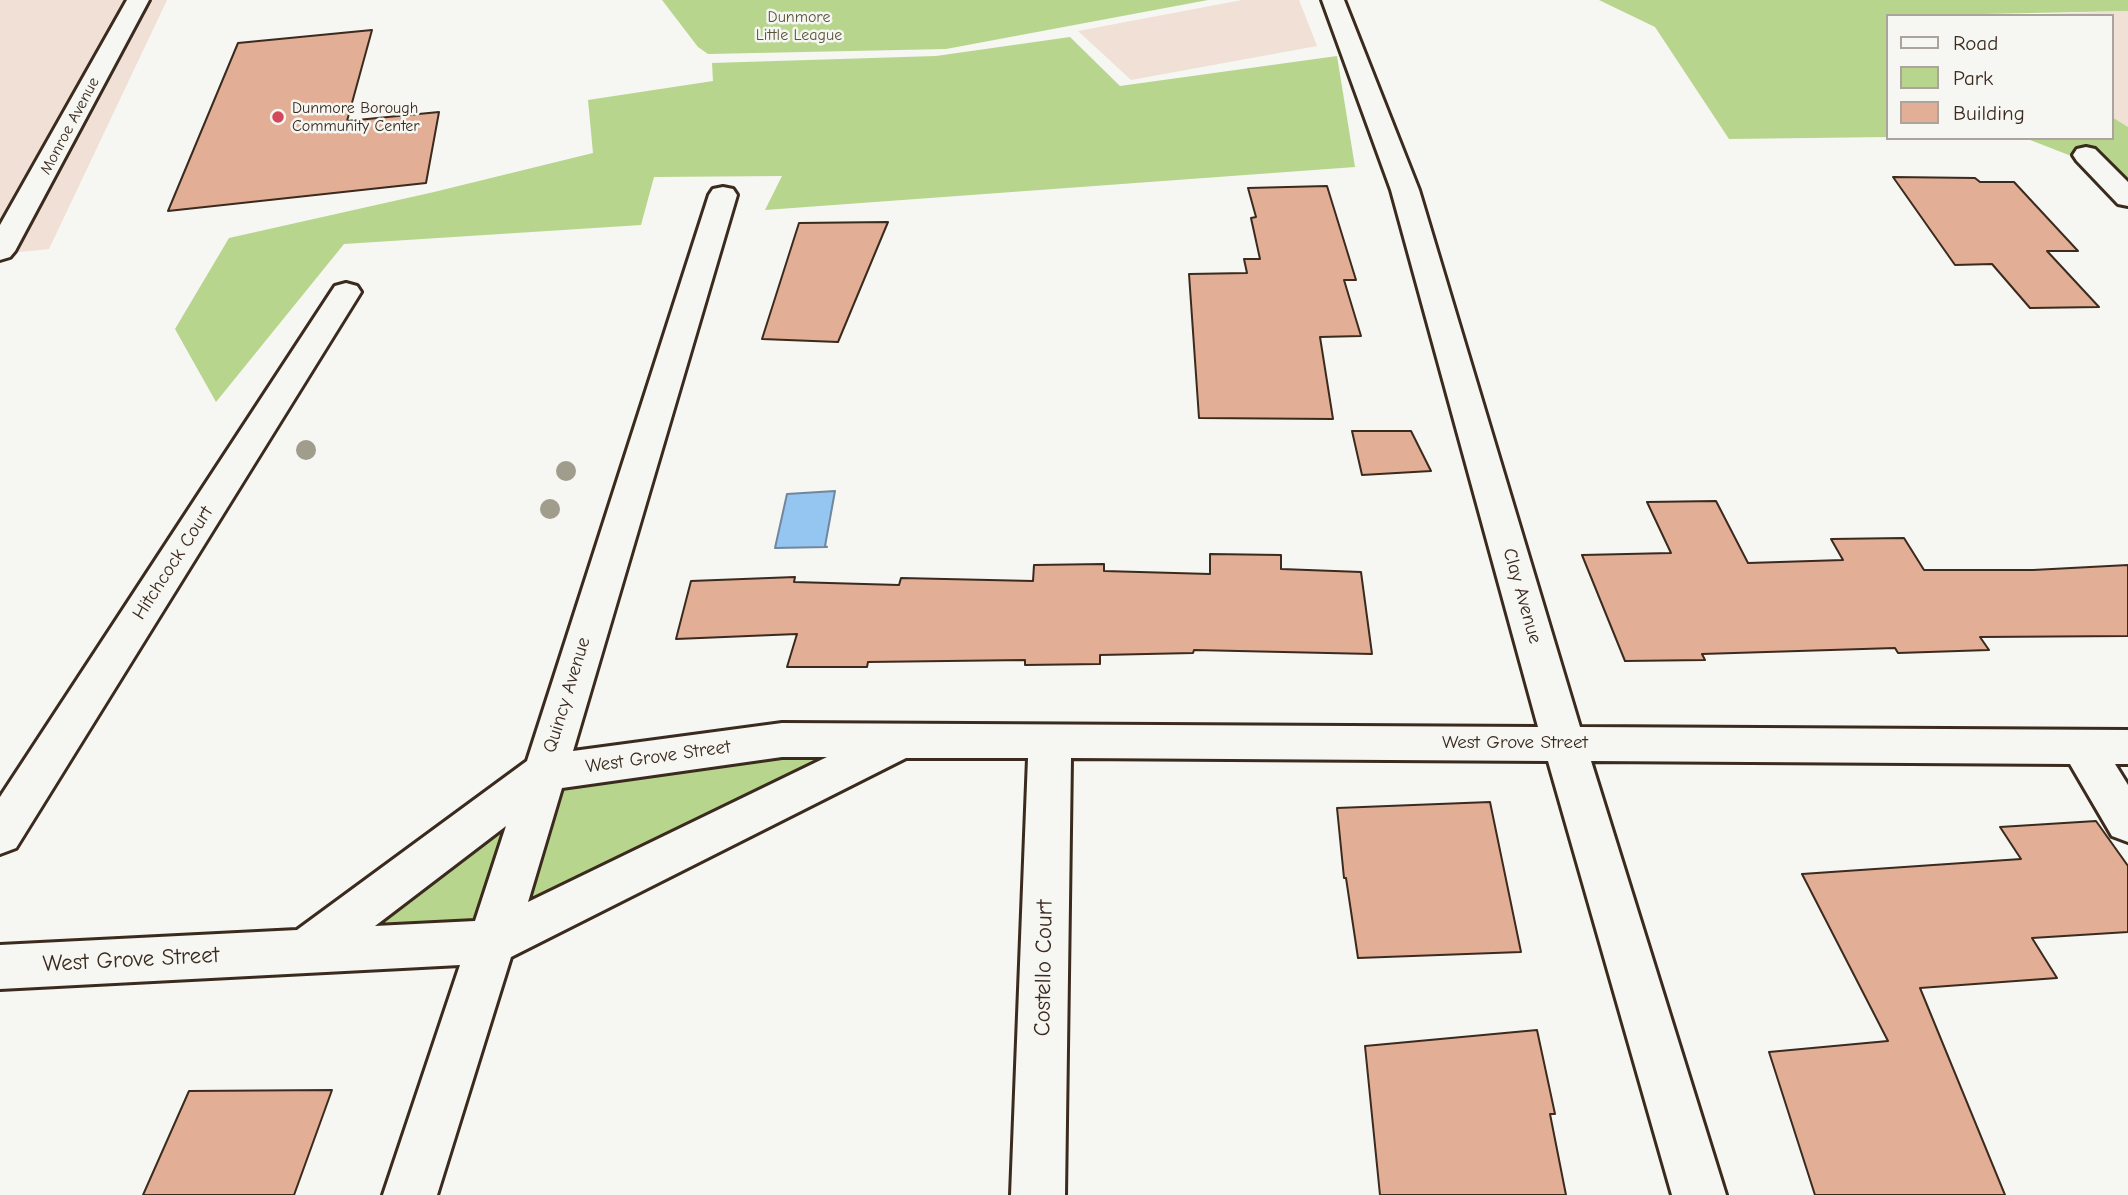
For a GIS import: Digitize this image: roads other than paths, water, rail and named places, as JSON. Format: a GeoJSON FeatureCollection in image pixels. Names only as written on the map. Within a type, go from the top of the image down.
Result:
{"type":"FeatureCollection","features":[{"type":"Feature","properties":{"kind":"street","name":"Monroe Avenue"},"geometry":{"type":"LineString","coordinates":[[0,251],[12,212],[138,0]]}},
{"type":"Feature","properties":{"kind":"street","name":"Clay Avenue"},"geometry":{"type":"LineString","coordinates":[[1333,0],[1405,190],[1564,743],[1699,1195]]}},
{"type":"Feature","properties":{"kind":"street"},"geometry":{"type":"LineString","coordinates":[[2086,155],[2128,198]]}},
{"type":"Feature","properties":{"kind":"street","name":"Quincy Avenue"},"geometry":{"type":"LineString","coordinates":[[410,1195],[494,942],[543,773],[723,195]]}},
{"type":"Feature","properties":{"kind":"street","name":"Hitchcock Court"},"geometry":{"type":"LineString","coordinates":[[0,835],[346,292]]}},
{"type":"Feature","properties":{"kind":"street","name":"West Grove Street"},"geometry":{"type":"LineString","coordinates":[[305,952],[543,773],[782,740],[2128,747]]}},
{"type":"Feature","properties":{"kind":"street","name":"West Grove Street"},"geometry":{"type":"LineString","coordinates":[[0,967],[494,942],[902,740]]}},
{"type":"Feature","properties":{"kind":"street","name":"Costello Court"},"geometry":{"type":"LineString","coordinates":[[1038,1195],[1049,741]]}},
{"type":"Feature","properties":{"kind":"street"},"geometry":{"type":"LineString","coordinates":[[2082,747],[2128,823]]}},
{"type":"Feature","properties":{"kind":"water"},"geometry":{"type":"Polygon","coordinates":[[[835,491],[825,546],[827,547],[775,548],[787,494],[835,491]]]}},
{"type":"Feature","properties":{"kind":"place","name":"Dunmore Borough Community Center"},"geometry":{"type":"Point","coordinates":[278,117]}},
{"type":"Feature","properties":{"kind":"park label","name":"Dunmore Little League"},"geometry":{"type":"Point","coordinates":[799,26]}}]}
